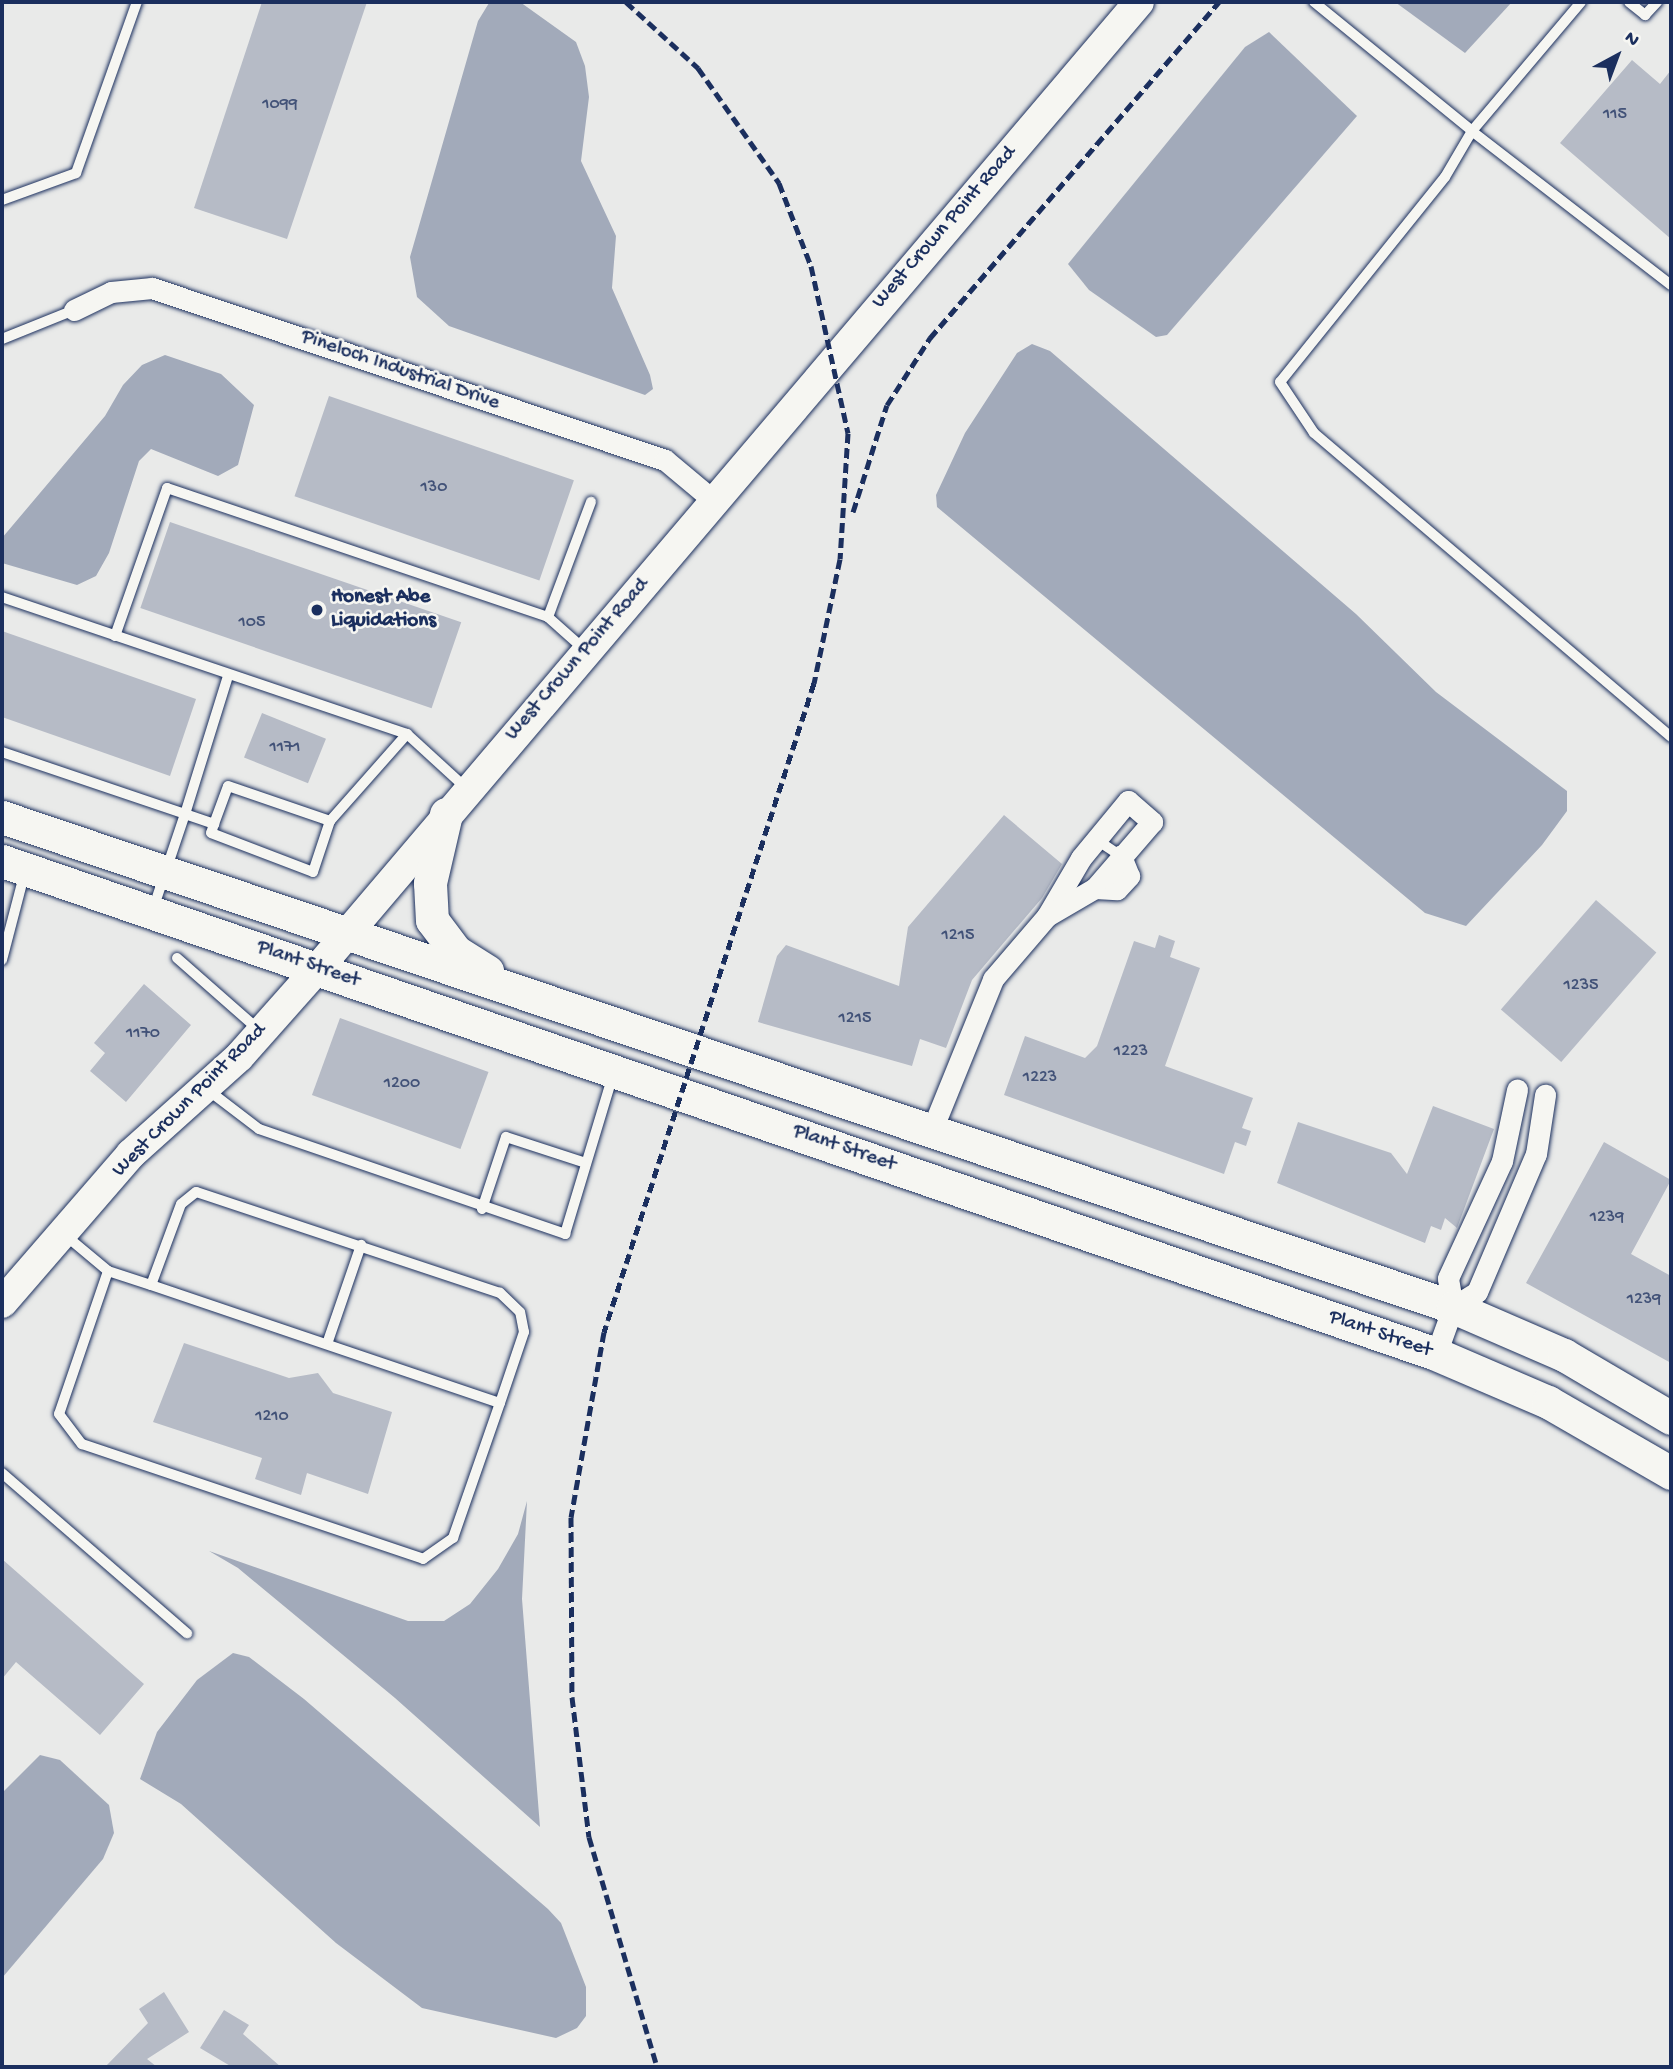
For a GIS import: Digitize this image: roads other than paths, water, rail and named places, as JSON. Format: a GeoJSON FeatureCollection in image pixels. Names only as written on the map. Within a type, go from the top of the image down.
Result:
{"type":"FeatureCollection","features":[{"type":"Feature","properties":{"kind":"main road"},"geometry":{"type":"LineString","coordinates":[[446,814],[430,883],[432,920],[455,951],[534,1000]]}},
{"type":"Feature","properties":{"kind":"main road","name":"Plant Street"},"geometry":{"type":"LineString","coordinates":[[2,817],[534,1000],[1453,1307],[1564,1355],[1671,1418]]}},
{"type":"Feature","properties":{"kind":"main road","name":"Plant Street"},"geometry":{"type":"LineString","coordinates":[[14,865],[318,967],[1436,1354],[1548,1402],[1671,1473]]}},
{"type":"Feature","properties":{"kind":"main road"},"geometry":{"type":"LineString","coordinates":[[867,1157],[911,1154],[931,1132]]}},
{"type":"Feature","properties":{"kind":"main road"},"geometry":{"type":"LineString","coordinates":[[956,1188],[997,1165],[1028,1164]]}},
{"type":"Feature","properties":{"kind":"street","name":"West Crown Point Road"},"geometry":{"type":"LineString","coordinates":[[2,1303],[131,1154],[205,1088],[261,1032],[318,967],[466,789],[1139,2]]}},
{"type":"Feature","properties":{"kind":"street","name":"Pineloch Industrial Drive"},"geometry":{"type":"LineString","coordinates":[[74,310],[111,292],[152,288],[665,460],[714,500]]}},
{"type":"Feature","properties":{"kind":"street"},"geometry":{"type":"LineString","coordinates":[[931,1132],[993,979],[1047,916],[1097,840],[1128,801],[1152,821],[1096,888],[1047,916]]}},
{"type":"Feature","properties":{"kind":"street"},"geometry":{"type":"LineString","coordinates":[[1453,1307],[1477,1292],[1494,1178],[1517,1090]]}},
{"type":"Feature","properties":{"kind":"street"},"geometry":{"type":"LineString","coordinates":[[1436,1354],[1453,1307],[1448,1278],[1520,1190],[1536,1154],[1545,1095]]}},
{"type":"Feature","properties":{"kind":"lane"},"geometry":{"type":"LineString","coordinates":[[2,200],[76,173],[138,2]]}},
{"type":"Feature","properties":{"kind":"lane"},"geometry":{"type":"LineString","coordinates":[[1314,2],[1472,131],[1671,285]]}},
{"type":"Feature","properties":{"kind":"lane"},"geometry":{"type":"LineString","coordinates":[[1581,2],[1472,131],[1444,177],[1280,382],[1314,433],[1671,737]]}},
{"type":"Feature","properties":{"kind":"lane"},"geometry":{"type":"LineString","coordinates":[[1629,2],[1646,15],[1657,2]]}},
{"type":"Feature","properties":{"kind":"lane"},"geometry":{"type":"LineString","coordinates":[[2,339],[74,310]]}},
{"type":"Feature","properties":{"kind":"lane"},"geometry":{"type":"LineString","coordinates":[[115,636],[167,488],[548,617],[586,651]]}},
{"type":"Feature","properties":{"kind":"lane"},"geometry":{"type":"LineString","coordinates":[[548,617],[591,502]]}},
{"type":"Feature","properties":{"kind":"lane"},"geometry":{"type":"LineString","coordinates":[[2,597],[228,676],[407,734],[466,789]]}},
{"type":"Feature","properties":{"kind":"lane"},"geometry":{"type":"LineString","coordinates":[[152,912],[228,676]]}},
{"type":"Feature","properties":{"kind":"lane"},"geometry":{"type":"LineString","coordinates":[[330,821],[228,786],[211,833],[313,872],[330,821],[407,734]]}},
{"type":"Feature","properties":{"kind":"lane"},"geometry":{"type":"LineString","coordinates":[[2,752],[214,824]]}},
{"type":"Feature","properties":{"kind":"lane"},"geometry":{"type":"LineString","coordinates":[[1097,840],[1121,856]]}},
{"type":"Feature","properties":{"kind":"lane"},"geometry":{"type":"LineString","coordinates":[[2,960],[14,865]]}},
{"type":"Feature","properties":{"kind":"lane"},"geometry":{"type":"LineString","coordinates":[[177,958],[261,1032]]}},
{"type":"Feature","properties":{"kind":"lane"},"geometry":{"type":"LineString","coordinates":[[205,1088],[259,1129],[482,1209],[565,1234],[614,1070]]}},
{"type":"Feature","properties":{"kind":"lane"},"geometry":{"type":"LineString","coordinates":[[482,1209],[506,1137],[586,1163]]}},
{"type":"Feature","properties":{"kind":"lane"},"geometry":{"type":"LineString","coordinates":[[1494,1178],[1520,1190]]}},
{"type":"Feature","properties":{"kind":"lane"},"geometry":{"type":"LineString","coordinates":[[108,1271],[59,1414],[71,1436],[409,1555],[435,1556],[453,1538],[524,1332],[511,1301],[360,1245],[197,1192],[181,1204],[151,1285]]}},
{"type":"Feature","properties":{"kind":"lane"},"geometry":{"type":"LineString","coordinates":[[63,1233],[108,1271],[500,1403]]}},
{"type":"Feature","properties":{"kind":"lane"},"geometry":{"type":"LineString","coordinates":[[327,1344],[360,1245]]}},
{"type":"Feature","properties":{"kind":"lane"},"geometry":{"type":"LineString","coordinates":[[2,1473],[187,1633]]}},
{"type":"Feature","properties":{"kind":"water"},"geometry":{"type":"Polygon","coordinates":[[[520,2],[576,42],[585,66],[589,97],[581,161],[616,236],[612,288],[650,375],[653,389],[645,395],[449,326],[417,297],[410,257],[478,21],[489,3],[520,2]]]}},
{"type":"Feature","properties":{"kind":"water"},"geometry":{"type":"Polygon","coordinates":[[[1395,2],[1512,2],[1465,53],[1395,2]]]}},
{"type":"Feature","properties":{"kind":"water"},"geometry":{"type":"Polygon","coordinates":[[[1269,32],[1357,116],[1167,335],[1156,337],[1089,290],[1068,264],[1245,47],[1269,32]]]}},
{"type":"Feature","properties":{"kind":"water"},"geometry":{"type":"Polygon","coordinates":[[[1032,344],[1050,351],[1356,614],[1436,692],[1567,791],[1567,811],[1542,845],[1466,926],[1425,913],[937,507],[936,495],[965,433],[1017,353],[1032,344]]]}},
{"type":"Feature","properties":{"kind":"water"},"geometry":{"type":"Polygon","coordinates":[[[165,355],[221,374],[254,405],[238,465],[218,476],[151,449],[139,461],[109,553],[96,576],[77,585],[2,563],[2,538],[105,416],[123,385],[142,365],[165,355]]]}},
{"type":"Feature","properties":{"kind":"water"},"geometry":{"type":"Polygon","coordinates":[[[527,1501],[522,1599],[540,1827],[395,1698],[238,1568],[209,1551],[408,1621],[444,1621],[470,1604],[498,1569],[518,1534],[527,1501]]]}},
{"type":"Feature","properties":{"kind":"water"},"geometry":{"type":"Polygon","coordinates":[[[233,1653],[249,1657],[304,1699],[561,1923],[586,1987],[586,2016],[577,2028],[556,2038],[422,2008],[336,1943],[181,1804],[140,1779],[157,1732],[197,1680],[233,1653]]]}},
{"type":"Feature","properties":{"kind":"water"},"geometry":{"type":"Polygon","coordinates":[[[40,1755],[60,1760],[109,1805],[114,1833],[103,1859],[2,1978],[2,1793],[40,1755]]]}},
{"type":"Feature","properties":{"kind":"railway"},"geometry":{"type":"LineString","coordinates":[[626,2],[698,68],[779,183],[811,266],[848,433],[840,559],[814,683],[604,1332],[571,1517],[572,1697],[589,1837],[657,2067]]}},
{"type":"Feature","properties":{"kind":"railway"},"geometry":{"type":"LineString","coordinates":[[853,512],[887,405],[930,338],[1219,2]]}},
{"type":"Feature","properties":{"kind":"place","name":"Honest Abe Liquidations"},"geometry":{"type":"Point","coordinates":[317,610]}}]}
